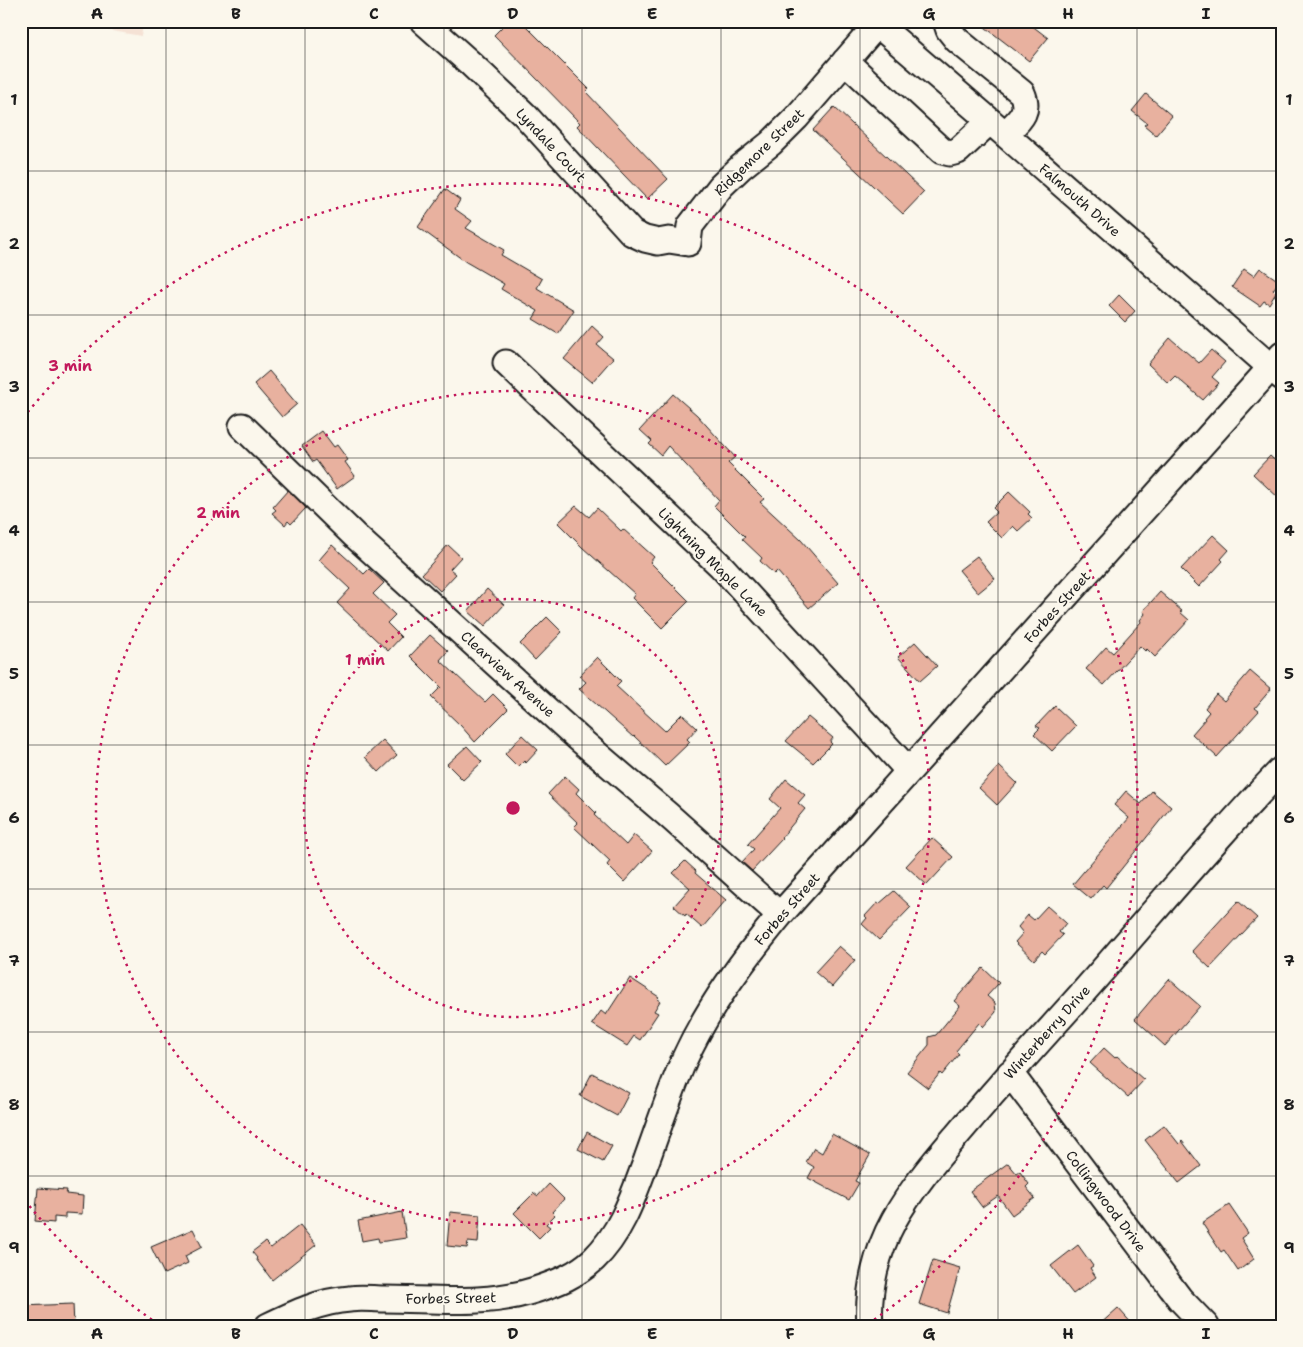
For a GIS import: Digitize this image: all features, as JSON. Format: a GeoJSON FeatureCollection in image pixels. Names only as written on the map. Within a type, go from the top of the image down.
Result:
{"type":"FeatureCollection","features":[{"type":"Feature","properties":{"kind":"street","name":"Lyndale Court"},"geometry":{"type":"LineString","coordinates":[[423,21],[524,114],[632,232],[645,240],[658,242],[669,240],[688,243]]}},
{"type":"Feature","properties":{"kind":"street"},"geometry":{"type":"LineString","coordinates":[[845,62],[942,151],[950,153],[958,151],[998,127],[1022,116],[1026,110],[1026,101],[1022,93],[957,40],[949,30],[946,21]]}},
{"type":"Feature","properties":{"kind":"street","name":"Ridgemore Street"},"geometry":{"type":"LineString","coordinates":[[688,243],[690,226],[721,186],[771,143],[796,118],[878,23]]}},
{"type":"Feature","properties":{"kind":"street","name":"Falmouth Drive"},"geometry":{"type":"LineString","coordinates":[[878,23],[1278,366]]}},
{"type":"Feature","properties":{"kind":"street","name":"Lightning Maple Lane"},"geometry":{"type":"LineString","coordinates":[[506,363],[721,566],[909,771]]}},
{"type":"Feature","properties":{"kind":"street","name":"Forbes Street"},"geometry":{"type":"LineString","coordinates":[[268,1326],[300,1310],[325,1302],[351,1298],[475,1300],[532,1291],[559,1282],[575,1274],[594,1259],[619,1227],[635,1192],[684,1060],[705,1019],[748,956],[780,915],[909,771],[1278,366]]}},
{"type":"Feature","properties":{"kind":"street","name":"Clearview Avenue"},"geometry":{"type":"LineString","coordinates":[[242,426],[354,535],[571,731],[780,915]]}},
{"type":"Feature","properties":{"kind":"street","name":"Winterberry Drive"},"geometry":{"type":"LineString","coordinates":[[870,1326],[869,1304],[875,1269],[884,1242],[906,1200],[942,1153],[1010,1073],[1282,769]]}},
{"type":"Feature","properties":{"kind":"street","name":"Collingwood Drive"},"geometry":{"type":"LineString","coordinates":[[1010,1073],[1180,1299],[1206,1326]]}},
{"type":"Feature","properties":{"kind":"shaded area"},"geometry":{"type":"Polygon","coordinates":[[[55,21],[144,21],[141,36],[55,21]]]}},
{"type":"Feature","properties":{"kind":"building"},"geometry":{"type":"Polygon","coordinates":[[[508,21],[521,21],[589,89],[586,92],[668,179],[647,199],[577,126],[580,123],[494,35],[508,21]]]}},
{"type":"Feature","properties":{"kind":"building"},"geometry":{"type":"Polygon","coordinates":[[[977,21],[1026,21],[1048,38],[1029,61],[977,21]]]}},
{"type":"Feature","properties":{"kind":"building"},"geometry":{"type":"Polygon","coordinates":[[[1146,94],[1172,116],[1156,135],[1144,125],[1147,123],[1132,111],[1146,94]]]}},
{"type":"Feature","properties":{"kind":"building"},"geometry":{"type":"Polygon","coordinates":[[[834,107],[924,192],[903,214],[813,130],[834,107]]]}},
{"type":"Feature","properties":{"kind":"building"},"geometry":{"type":"Polygon","coordinates":[[[445,189],[460,200],[455,209],[472,221],[466,228],[504,250],[501,255],[542,279],[537,288],[574,310],[558,334],[533,319],[538,311],[501,289],[504,284],[466,262],[418,227],[445,189]]]}},
{"type":"Feature","properties":{"kind":"building"},"geometry":{"type":"Polygon","coordinates":[[[1260,268],[1279,281],[1273,290],[1276,293],[1269,304],[1264,301],[1260,306],[1232,287],[1244,269],[1254,276],[1260,268]]]}},
{"type":"Feature","properties":{"kind":"building"},"geometry":{"type":"Polygon","coordinates":[[[1119,295],[1135,311],[1125,322],[1109,306],[1119,295]]]}},
{"type":"Feature","properties":{"kind":"building"},"geometry":{"type":"Polygon","coordinates":[[[592,326],[604,337],[597,345],[613,358],[592,382],[564,359],[592,326]]]}},
{"type":"Feature","properties":{"kind":"building"},"geometry":{"type":"Polygon","coordinates":[[[1170,338],[1199,363],[1211,350],[1225,362],[1212,377],[1219,383],[1203,400],[1175,376],[1168,383],[1148,364],[1170,338]]]}},
{"type":"Feature","properties":{"kind":"building"},"geometry":{"type":"Polygon","coordinates":[[[269,371],[297,404],[282,417],[254,384],[269,371]]]}},
{"type":"Feature","properties":{"kind":"building"},"geometry":{"type":"Polygon","coordinates":[[[673,394],[697,415],[735,457],[728,463],[764,499],[760,502],[801,540],[838,583],[809,608],[777,571],[774,574],[760,561],[762,558],[742,539],[745,537],[714,506],[719,500],[668,446],[661,455],[649,444],[652,441],[640,430],[673,394]]]}},
{"type":"Feature","properties":{"kind":"building"},"geometry":{"type":"Polygon","coordinates":[[[322,431],[334,447],[337,445],[348,460],[345,462],[355,476],[337,489],[316,460],[313,462],[302,446],[322,431]]]}},
{"type":"Feature","properties":{"kind":"building"},"geometry":{"type":"Polygon","coordinates":[[[1270,456],[1282,467],[1282,501],[1253,474],[1270,456]]]}},
{"type":"Feature","properties":{"kind":"building"},"geometry":{"type":"Polygon","coordinates":[[[288,490],[306,508],[291,524],[288,521],[285,525],[272,513],[276,510],[273,507],[288,490]]]}},
{"type":"Feature","properties":{"kind":"building"},"geometry":{"type":"Polygon","coordinates":[[[1009,492],[1030,512],[1028,514],[1032,518],[1018,531],[1013,526],[1002,538],[986,522],[997,512],[993,508],[1009,492]]]}},
{"type":"Feature","properties":{"kind":"building"},"geometry":{"type":"Polygon","coordinates":[[[576,506],[589,517],[597,508],[621,531],[623,529],[654,557],[650,562],[689,601],[662,628],[632,598],[635,594],[558,523],[576,506]]]}},
{"type":"Feature","properties":{"kind":"building"},"geometry":{"type":"Polygon","coordinates":[[[1213,535],[1229,550],[1221,559],[1223,561],[1199,587],[1181,569],[1213,535]]]}},
{"type":"Feature","properties":{"kind":"building"},"geometry":{"type":"Polygon","coordinates":[[[332,545],[364,574],[369,569],[384,583],[373,594],[395,615],[387,623],[401,637],[388,651],[337,603],[350,589],[319,560],[332,545]]]}},
{"type":"Feature","properties":{"kind":"building"},"geometry":{"type":"Polygon","coordinates":[[[448,545],[461,557],[450,569],[456,574],[440,591],[422,574],[448,545]]]}},
{"type":"Feature","properties":{"kind":"building"},"geometry":{"type":"Polygon","coordinates":[[[977,556],[995,579],[978,593],[959,570],[977,556]]]}},
{"type":"Feature","properties":{"kind":"building"},"geometry":{"type":"Polygon","coordinates":[[[487,589],[504,605],[485,626],[468,611],[487,589]]]}},
{"type":"Feature","properties":{"kind":"building"},"geometry":{"type":"Polygon","coordinates":[[[1160,592],[1182,611],[1180,612],[1189,620],[1155,657],[1147,649],[1145,651],[1140,646],[1104,685],[1086,669],[1106,647],[1113,653],[1141,622],[1140,620],[1145,614],[1143,611],[1160,592]]]}},
{"type":"Feature","properties":{"kind":"building"},"geometry":{"type":"Polygon","coordinates":[[[547,617],[562,632],[535,660],[520,644],[547,617]]]}},
{"type":"Feature","properties":{"kind":"building"},"geometry":{"type":"Polygon","coordinates":[[[430,635],[448,651],[440,660],[485,702],[493,694],[508,709],[475,742],[431,697],[441,687],[410,656],[430,635]]]}},
{"type":"Feature","properties":{"kind":"building"},"geometry":{"type":"Polygon","coordinates":[[[915,642],[937,666],[920,681],[898,657],[915,642]]]}},
{"type":"Feature","properties":{"kind":"building"},"geometry":{"type":"Polygon","coordinates":[[[597,657],[621,681],[616,686],[665,731],[682,714],[697,728],[687,739],[690,742],[665,766],[634,736],[579,689],[586,682],[579,676],[597,657]]]}},
{"type":"Feature","properties":{"kind":"building"},"geometry":{"type":"Polygon","coordinates":[[[1250,671],[1271,689],[1255,708],[1259,711],[1217,757],[1192,734],[1205,719],[1209,712],[1205,708],[1216,694],[1224,701],[1250,671]]]}},
{"type":"Feature","properties":{"kind":"building"},"geometry":{"type":"Polygon","coordinates":[[[1055,706],[1076,726],[1052,751],[1034,734],[1040,728],[1036,726],[1055,706]]]}},
{"type":"Feature","properties":{"kind":"building"},"geometry":{"type":"Polygon","coordinates":[[[808,717],[833,738],[830,742],[832,744],[813,763],[786,741],[808,717]]]}},
{"type":"Feature","properties":{"kind":"building"},"geometry":{"type":"Polygon","coordinates":[[[522,735],[538,750],[526,763],[524,761],[518,767],[505,754],[522,735]]]}},
{"type":"Feature","properties":{"kind":"building"},"geometry":{"type":"Polygon","coordinates":[[[383,740],[397,755],[379,772],[365,757],[383,740]]]}},
{"type":"Feature","properties":{"kind":"building"},"geometry":{"type":"Polygon","coordinates":[[[467,746],[482,762],[463,780],[447,764],[467,746]]]}},
{"type":"Feature","properties":{"kind":"building"},"geometry":{"type":"Polygon","coordinates":[[[999,766],[1017,783],[997,805],[979,788],[999,766]]]}},
{"type":"Feature","properties":{"kind":"building"},"geometry":{"type":"Polygon","coordinates":[[[565,776],[579,789],[576,793],[596,813],[594,815],[626,845],[634,835],[652,851],[624,882],[607,865],[610,861],[574,827],[578,823],[548,794],[565,776]]]}},
{"type":"Feature","properties":{"kind":"building"},"geometry":{"type":"Polygon","coordinates":[[[786,779],[805,795],[798,803],[805,809],[782,839],[752,871],[742,862],[754,849],[748,844],[780,808],[770,799],[786,779]]]}},
{"type":"Feature","properties":{"kind":"building"},"geometry":{"type":"Polygon","coordinates":[[[1126,791],[1141,804],[1152,791],[1171,807],[1106,888],[1103,885],[1091,899],[1073,884],[1129,818],[1114,805],[1126,791]]]}},
{"type":"Feature","properties":{"kind":"building"},"geometry":{"type":"Polygon","coordinates":[[[932,838],[953,857],[927,885],[906,866],[932,838]]]}},
{"type":"Feature","properties":{"kind":"building"},"geometry":{"type":"Polygon","coordinates":[[[685,861],[696,871],[695,873],[726,900],[702,928],[674,906],[690,888],[673,873],[685,861]]]}},
{"type":"Feature","properties":{"kind":"building"},"geometry":{"type":"Polygon","coordinates":[[[894,891],[911,907],[879,940],[862,924],[867,918],[865,916],[877,903],[879,904],[894,891]]]}},
{"type":"Feature","properties":{"kind":"building"},"geometry":{"type":"Polygon","coordinates":[[[1238,901],[1257,918],[1210,968],[1192,951],[1238,901]]]}},
{"type":"Feature","properties":{"kind":"building"},"geometry":{"type":"Polygon","coordinates":[[[1047,906],[1066,923],[1059,932],[1063,935],[1045,954],[1042,951],[1034,960],[1015,942],[1023,933],[1018,927],[1028,915],[1034,920],[1047,906]]]}},
{"type":"Feature","properties":{"kind":"building"},"geometry":{"type":"Polygon","coordinates":[[[839,946],[855,960],[832,987],[815,972],[839,946]]]}},
{"type":"Feature","properties":{"kind":"building"},"geometry":{"type":"Polygon","coordinates":[[[983,968],[999,983],[987,996],[995,1003],[996,1012],[983,1027],[979,1023],[956,1051],[959,1054],[942,1075],[940,1073],[928,1088],[907,1072],[929,1045],[929,1037],[936,1035],[960,1006],[954,1001],[983,968]]]}},
{"type":"Feature","properties":{"kind":"building"},"geometry":{"type":"Polygon","coordinates":[[[630,978],[659,997],[657,999],[660,1001],[654,1011],[658,1013],[640,1040],[634,1036],[627,1046],[592,1024],[601,1011],[606,1015],[630,978]]]}},
{"type":"Feature","properties":{"kind":"building"},"geometry":{"type":"Polygon","coordinates":[[[1169,979],[1200,1006],[1165,1046],[1135,1019],[1169,979]]]}},
{"type":"Feature","properties":{"kind":"building"},"geometry":{"type":"Polygon","coordinates":[[[1104,1048],[1115,1058],[1117,1056],[1144,1080],[1128,1097],[1090,1063],[1104,1048]]]}},
{"type":"Feature","properties":{"kind":"building"},"geometry":{"type":"Polygon","coordinates":[[[592,1073],[629,1093],[617,1116],[580,1096],[592,1073]]]}},
{"type":"Feature","properties":{"kind":"building"},"geometry":{"type":"Polygon","coordinates":[[[1164,1125],[1179,1144],[1182,1141],[1201,1166],[1179,1183],[1145,1140],[1164,1125]]]}},
{"type":"Feature","properties":{"kind":"building"},"geometry":{"type":"Polygon","coordinates":[[[587,1132],[612,1146],[603,1162],[578,1149],[587,1132]]]}},
{"type":"Feature","properties":{"kind":"building"},"geometry":{"type":"Polygon","coordinates":[[[832,1134],[870,1155],[855,1181],[859,1183],[849,1200],[808,1178],[814,1167],[806,1162],[814,1148],[822,1153],[832,1134]]]}},
{"type":"Feature","properties":{"kind":"building"},"geometry":{"type":"Polygon","coordinates":[[[1008,1163],[1017,1174],[1020,1172],[1029,1184],[1026,1187],[1035,1198],[1012,1215],[998,1196],[982,1207],[970,1191],[1008,1163]]]}},
{"type":"Feature","properties":{"kind":"building"},"geometry":{"type":"Polygon","coordinates":[[[549,1184],[564,1199],[552,1212],[555,1215],[546,1224],[550,1227],[539,1238],[514,1213],[534,1193],[538,1196],[549,1184]]]}},
{"type":"Feature","properties":{"kind":"building"},"geometry":{"type":"Polygon","coordinates":[[[38,1188],[67,1190],[66,1194],[83,1196],[82,1214],[65,1213],[65,1218],[54,1217],[54,1223],[35,1221],[38,1188]]]}},
{"type":"Feature","properties":{"kind":"building"},"geometry":{"type":"Polygon","coordinates":[[[1229,1205],[1248,1233],[1241,1238],[1254,1259],[1238,1271],[1224,1250],[1221,1252],[1202,1223],[1229,1205]]]}},
{"type":"Feature","properties":{"kind":"building"},"geometry":{"type":"Polygon","coordinates":[[[402,1212],[406,1238],[379,1242],[378,1238],[362,1241],[358,1221],[402,1212]]]}},
{"type":"Feature","properties":{"kind":"building"},"geometry":{"type":"Polygon","coordinates":[[[450,1212],[480,1215],[478,1243],[468,1242],[467,1248],[447,1246],[450,1212]]]}},
{"type":"Feature","properties":{"kind":"building"},"geometry":{"type":"Polygon","coordinates":[[[300,1225],[316,1245],[272,1280],[252,1252],[265,1242],[271,1248],[300,1225]]]}},
{"type":"Feature","properties":{"kind":"building"},"geometry":{"type":"Polygon","coordinates":[[[193,1229],[202,1247],[185,1256],[188,1263],[164,1274],[151,1247],[193,1229]]]}},
{"type":"Feature","properties":{"kind":"building"},"geometry":{"type":"Polygon","coordinates":[[[1078,1245],[1093,1266],[1090,1268],[1096,1277],[1073,1294],[1051,1266],[1078,1245]]]}},
{"type":"Feature","properties":{"kind":"building"},"geometry":{"type":"Polygon","coordinates":[[[933,1260],[960,1268],[947,1313],[919,1304],[933,1260]]]}},
{"type":"Feature","properties":{"kind":"building"},"geometry":{"type":"Polygon","coordinates":[[[73,1304],[74,1326],[21,1326],[21,1306],[73,1304]]]}},
{"type":"Feature","properties":{"kind":"building"},"geometry":{"type":"Polygon","coordinates":[[[1118,1308],[1134,1326],[1098,1326],[1118,1308]]]}}]}
